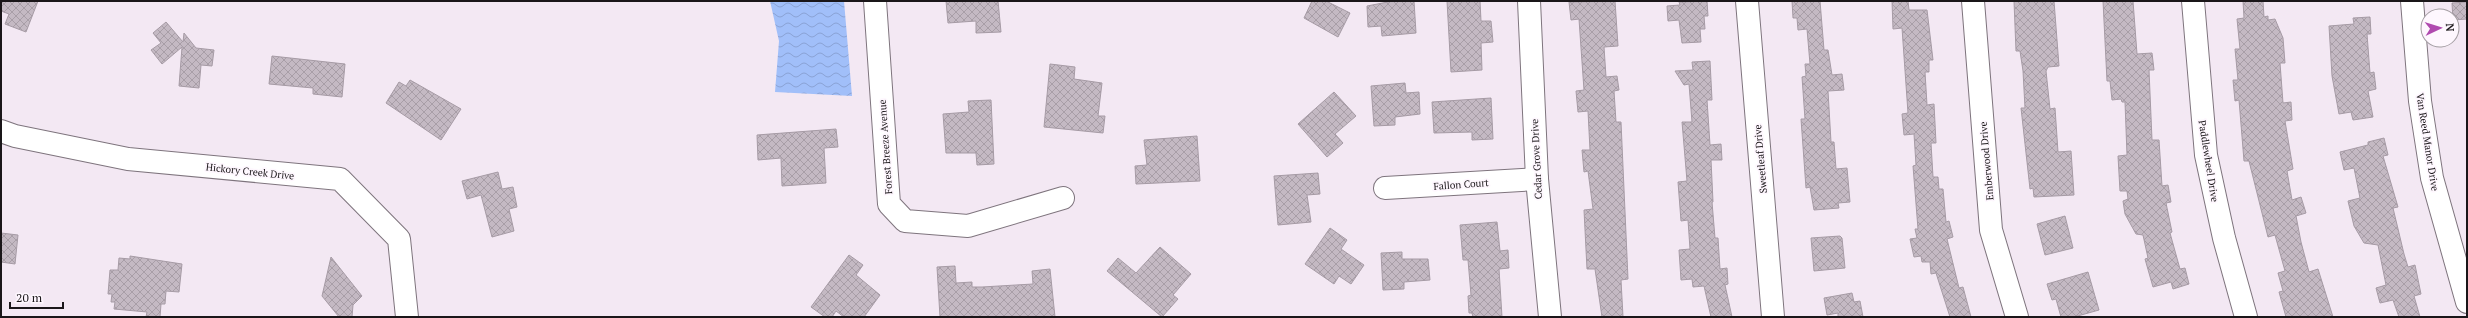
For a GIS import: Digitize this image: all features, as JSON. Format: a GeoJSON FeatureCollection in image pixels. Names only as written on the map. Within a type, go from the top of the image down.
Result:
{"type":"FeatureCollection","features":[{"type":"Feature","properties":{"kind":"street","name":"Forest Breeze Avenue"},"geometry":{"type":"LineString","coordinates":[[875,1],[889,204],[905,220],[968,226],[1063,198]]}},
{"type":"Feature","properties":{"kind":"street","name":"Cedar Grove Drive"},"geometry":{"type":"LineString","coordinates":[[1529,1],[1536,179],[1550,317]]}},
{"type":"Feature","properties":{"kind":"street","name":"Sweetleaf Drive"},"geometry":{"type":"LineString","coordinates":[[1747,1],[1773,317]]}},
{"type":"Feature","properties":{"kind":"street","name":"Emberwood Drive"},"geometry":{"type":"LineString","coordinates":[[1973,1],[1991,230],[2017,317]]}},
{"type":"Feature","properties":{"kind":"street","name":"Paddlewheel Drive"},"geometry":{"type":"LineString","coordinates":[[2192,1],[2202,130],[2207,163],[2224,238],[2246,317]]}},
{"type":"Feature","properties":{"kind":"street","name":"Van Reed Manor Drive"},"geometry":{"type":"LineString","coordinates":[[2412,1],[2420,101],[2432,178],[2467,302]]}},
{"type":"Feature","properties":{"kind":"street","name":"Hickory Creek Drive"},"geometry":{"type":"LineString","coordinates":[[1,131],[15,136],[128,159],[340,180],[400,239],[407,317]]}},
{"type":"Feature","properties":{"kind":"street","name":"Fallon Court"},"geometry":{"type":"LineString","coordinates":[[1385,188],[1536,179]]}},
{"type":"Feature","properties":{"kind":"water"},"geometry":{"type":"Polygon","coordinates":[[[770,1],[844,1],[852,96],[775,92],[779,41],[770,1]]]}},
{"type":"Feature","properties":{"kind":"building"},"geometry":{"type":"Polygon","coordinates":[[[1,1],[38,1],[26,32],[5,24],[9,14],[1,11],[1,1]]]}},
{"type":"Feature","properties":{"kind":"building"},"geometry":{"type":"Polygon","coordinates":[[[946,1],[998,1],[1001,32],[976,33],[976,21],[948,23],[946,1]]]}},
{"type":"Feature","properties":{"kind":"building"},"geometry":{"type":"Polygon","coordinates":[[[1312,1],[1326,1],[1350,13],[1338,37],[1304,18],[1312,1]]]}},
{"type":"Feature","properties":{"kind":"building"},"geometry":{"type":"Polygon","coordinates":[[[1393,1],[1414,1],[1416,33],[1382,36],[1381,26],[1368,27],[1367,6],[1393,1]]]}},
{"type":"Feature","properties":{"kind":"building"},"geometry":{"type":"Polygon","coordinates":[[[1447,1],[1480,1],[1481,21],[1491,21],[1493,42],[1481,43],[1482,70],[1451,72],[1447,1]]]}},
{"type":"Feature","properties":{"kind":"building"},"geometry":{"type":"Polygon","coordinates":[[[1615,1],[1618,46],[1604,47],[1606,77],[1617,76],[1619,90],[1614,91],[1616,122],[1621,122],[1628,279],[1621,280],[1623,317],[1602,317],[1595,269],[1587,269],[1584,210],[1593,209],[1588,171],[1584,172],[1582,150],[1590,150],[1588,111],[1578,112],[1576,91],[1584,90],[1579,19],[1571,20],[1569,2],[1615,1]]]}},
{"type":"Feature","properties":{"kind":"building"},"geometry":{"type":"Polygon","coordinates":[[[1707,1],[1708,16],[1704,16],[1705,29],[1700,29],[1701,42],[1682,43],[1679,20],[1668,21],[1667,6],[1680,5],[1679,2],[1707,1]]]}},
{"type":"Feature","properties":{"kind":"building"},"geometry":{"type":"Polygon","coordinates":[[[1792,1],[1820,1],[1824,50],[1828,50],[1832,75],[1842,74],[1844,90],[1828,91],[1831,142],[1834,142],[1836,169],[1847,168],[1850,202],[1838,203],[1839,208],[1814,210],[1810,187],[1806,188],[1801,119],[1805,119],[1802,77],[1806,76],[1805,64],[1810,64],[1807,29],[1798,30],[1797,18],[1793,18],[1792,1]]]}},
{"type":"Feature","properties":{"kind":"building"},"geometry":{"type":"Polygon","coordinates":[[[1892,1],[1908,1],[1909,10],[1927,10],[1933,60],[1929,60],[1929,72],[1925,72],[1927,105],[1934,104],[1936,143],[1931,143],[1933,177],[1938,177],[1939,189],[1943,189],[1946,222],[1949,221],[1953,237],[1947,239],[1959,288],[1963,287],[1971,317],[1950,317],[1936,273],[1931,274],[1930,262],[1922,262],[1921,256],[1914,257],[1910,239],[1917,238],[1915,229],[1918,229],[1913,166],[1916,165],[1914,134],[1904,135],[1902,114],[1908,113],[1902,28],[1893,29],[1892,1]]]}},
{"type":"Feature","properties":{"kind":"building"},"geometry":{"type":"Polygon","coordinates":[[[2014,1],[2054,1],[2059,66],[2048,67],[2046,71],[2050,109],[2055,108],[2058,152],[2071,151],[2074,195],[2034,197],[2033,188],[2030,189],[2021,108],[2025,108],[2023,71],[2020,51],[2016,51],[2014,1]]]}},
{"type":"Feature","properties":{"kind":"building"},"geometry":{"type":"Polygon","coordinates":[[[2103,1],[2133,1],[2137,54],[2152,53],[2154,70],[2149,70],[2152,140],[2159,140],[2162,186],[2168,185],[2171,202],[2166,203],[2172,232],[2170,233],[2180,269],[2185,268],[2189,284],[2173,289],[2171,282],[2153,287],[2145,259],[2148,258],[2143,235],[2136,234],[2125,214],[2123,201],[2128,199],[2127,191],[2120,191],[2118,156],[2127,155],[2125,102],[2122,102],[2121,99],[2112,100],[2110,81],[2107,81],[2103,1]]]}},
{"type":"Feature","properties":{"kind":"building"},"geometry":{"type":"Polygon","coordinates":[[[2243,1],[2263,1],[2264,17],[2268,16],[2268,20],[2275,19],[2283,38],[2285,63],[2280,63],[2283,103],[2291,102],[2292,120],[2285,121],[2293,169],[2287,171],[2292,200],[2301,197],[2306,213],[2296,216],[2309,272],[2318,269],[2333,317],[2286,317],[2279,292],[2283,291],[2278,273],[2285,271],[2275,235],[2268,237],[2249,161],[2244,161],[2239,100],[2235,101],[2233,80],[2238,80],[2235,49],[2240,49],[2237,19],[2244,18],[2243,1]]]}},
{"type":"Feature","properties":{"kind":"building"},"geometry":{"type":"Polygon","coordinates":[[[2467,2],[2467,19],[2460,20],[2460,8],[2452,8],[2452,3],[2467,2]]]}},
{"type":"Feature","properties":{"kind":"building"},"geometry":{"type":"Polygon","coordinates":[[[2370,17],[2371,34],[2367,34],[2370,73],[2374,72],[2376,89],[2368,91],[2373,117],[2353,120],[2351,112],[2339,114],[2332,76],[2329,26],[2354,24],[2353,18],[2370,17]]]}},
{"type":"Feature","properties":{"kind":"building"},"geometry":{"type":"Polygon","coordinates":[[[166,22],[183,42],[184,33],[196,48],[214,50],[212,66],[201,65],[199,88],[179,86],[182,47],[162,64],[151,50],[161,43],[153,33],[166,22]]]}},
{"type":"Feature","properties":{"kind":"building"},"geometry":{"type":"Polygon","coordinates":[[[272,56],[345,64],[342,97],[313,94],[313,88],[269,84],[272,56]]]}},
{"type":"Feature","properties":{"kind":"building"},"geometry":{"type":"Polygon","coordinates":[[[1710,61],[1712,100],[1707,100],[1710,145],[1721,144],[1722,160],[1711,160],[1715,238],[1718,238],[1720,269],[1727,268],[1728,284],[1725,285],[1732,317],[1711,317],[1704,286],[1693,287],[1692,279],[1681,280],[1679,250],[1690,249],[1688,220],[1681,221],[1678,182],[1687,181],[1682,122],[1692,122],[1689,84],[1684,85],[1675,71],[1693,70],[1692,62],[1710,61]]]}},
{"type":"Feature","properties":{"kind":"building"},"geometry":{"type":"Polygon","coordinates":[[[1050,64],[1075,67],[1074,79],[1102,83],[1098,116],[1105,116],[1103,133],[1044,127],[1050,64]]]}},
{"type":"Feature","properties":{"kind":"building"},"geometry":{"type":"Polygon","coordinates":[[[410,80],[461,109],[441,140],[386,103],[399,82],[406,86],[410,80]]]}},
{"type":"Feature","properties":{"kind":"building"},"geometry":{"type":"Polygon","coordinates":[[[1405,83],[1406,93],[1419,92],[1420,114],[1395,117],[1395,125],[1374,126],[1371,86],[1405,83]]]}},
{"type":"Feature","properties":{"kind":"building"},"geometry":{"type":"Polygon","coordinates":[[[1334,92],[1356,116],[1335,134],[1343,143],[1327,157],[1298,124],[1334,92]]]}},
{"type":"Feature","properties":{"kind":"building"},"geometry":{"type":"Polygon","coordinates":[[[1491,98],[1493,139],[1472,140],[1472,132],[1434,133],[1432,102],[1491,98]]]}},
{"type":"Feature","properties":{"kind":"building"},"geometry":{"type":"Polygon","coordinates":[[[991,100],[994,164],[977,165],[976,153],[946,153],[943,114],[969,112],[968,101],[991,100]]]}},
{"type":"Feature","properties":{"kind":"building"},"geometry":{"type":"Polygon","coordinates":[[[836,129],[838,147],[824,148],[826,183],[782,186],[781,158],[758,160],[757,135],[836,129]]]}},
{"type":"Feature","properties":{"kind":"building"},"geometry":{"type":"Polygon","coordinates":[[[1197,136],[1200,181],[1136,184],[1135,166],[1147,165],[1144,140],[1197,136]]]}},
{"type":"Feature","properties":{"kind":"building"},"geometry":{"type":"Polygon","coordinates":[[[2384,138],[2388,155],[2383,156],[2398,207],[2393,208],[2408,267],[2415,265],[2421,294],[2414,296],[2420,317],[2399,317],[2393,300],[2380,303],[2376,288],[2386,285],[2378,245],[2364,243],[2354,226],[2348,201],[2360,198],[2354,168],[2344,170],[2340,152],[2368,145],[2368,142],[2384,138]]]}},
{"type":"Feature","properties":{"kind":"building"},"geometry":{"type":"Polygon","coordinates":[[[498,172],[502,189],[513,187],[517,207],[509,209],[514,231],[492,237],[481,195],[467,199],[462,181],[498,172]]]}},
{"type":"Feature","properties":{"kind":"building"},"geometry":{"type":"Polygon","coordinates":[[[1318,173],[1320,194],[1307,195],[1311,222],[1278,225],[1274,176],[1318,173]]]}},
{"type":"Feature","properties":{"kind":"building"},"geometry":{"type":"Polygon","coordinates":[[[2065,216],[2073,248],[2045,255],[2037,224],[2065,216]]]}},
{"type":"Feature","properties":{"kind":"building"},"geometry":{"type":"Polygon","coordinates":[[[1497,222],[1500,251],[1508,250],[1509,268],[1499,269],[1502,317],[1473,317],[1472,313],[1469,313],[1468,296],[1471,295],[1468,260],[1463,260],[1460,225],[1497,222]]]}},
{"type":"Feature","properties":{"kind":"building"},"geometry":{"type":"Polygon","coordinates":[[[1330,228],[1347,240],[1341,249],[1364,265],[1351,284],[1339,276],[1334,284],[1305,264],[1330,228]]]}},
{"type":"Feature","properties":{"kind":"building"},"geometry":{"type":"Polygon","coordinates":[[[1,233],[18,235],[15,264],[1,262],[1,233]]]}},
{"type":"Feature","properties":{"kind":"building"},"geometry":{"type":"Polygon","coordinates":[[[1840,236],[1842,238],[1845,268],[1814,271],[1811,238],[1840,236]]]}},
{"type":"Feature","properties":{"kind":"building"},"geometry":{"type":"Polygon","coordinates":[[[1160,247],[1191,274],[1173,295],[1178,299],[1162,317],[1107,271],[1118,258],[1136,273],[1160,247]]]}},
{"type":"Feature","properties":{"kind":"building"},"geometry":{"type":"Polygon","coordinates":[[[1402,252],[1402,259],[1428,259],[1430,280],[1404,282],[1404,289],[1383,290],[1381,253],[1402,252]]]}},
{"type":"Feature","properties":{"kind":"building"},"geometry":{"type":"Polygon","coordinates":[[[849,255],[863,265],[856,275],[880,295],[864,317],[844,317],[836,311],[832,317],[825,317],[811,307],[849,255]]]}},
{"type":"Feature","properties":{"kind":"building"},"geometry":{"type":"Polygon","coordinates":[[[130,256],[182,264],[179,292],[166,291],[165,304],[161,304],[160,317],[146,317],[147,312],[114,309],[115,302],[111,302],[112,294],[108,294],[110,270],[118,270],[119,258],[130,259],[130,256]]]}},
{"type":"Feature","properties":{"kind":"building"},"geometry":{"type":"Polygon","coordinates":[[[331,257],[362,296],[353,305],[352,317],[339,317],[322,296],[331,257]]]}},
{"type":"Feature","properties":{"kind":"building"},"geometry":{"type":"Polygon","coordinates":[[[955,266],[956,283],[972,282],[972,287],[1033,284],[1032,271],[1050,269],[1055,317],[940,317],[937,267],[955,266]]]}},
{"type":"Feature","properties":{"kind":"building"},"geometry":{"type":"Polygon","coordinates":[[[2088,272],[2099,310],[2074,317],[2061,317],[2056,299],[2052,300],[2047,284],[2088,272]]]}},
{"type":"Feature","properties":{"kind":"building"},"geometry":{"type":"Polygon","coordinates":[[[1852,293],[1854,302],[1860,301],[1863,317],[1838,317],[1838,313],[1827,315],[1824,298],[1852,293]]]}}]}
